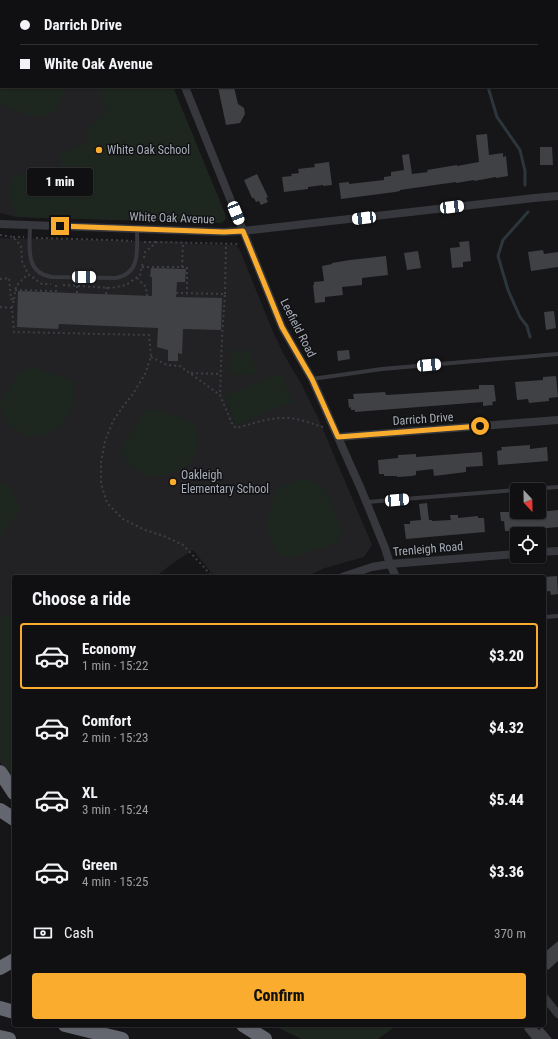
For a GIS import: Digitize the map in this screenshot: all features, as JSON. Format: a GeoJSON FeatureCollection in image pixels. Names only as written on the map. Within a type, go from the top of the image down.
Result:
{"type":"FeatureCollection","features":[{"type":"Feature","properties":{"kind":"highway"},"geometry":{"type":"LineString","coordinates":[[0,772],[12,790]]}},
{"type":"Feature","properties":{"kind":"highway"},"geometry":{"type":"LineString","coordinates":[[0,810],[12,817]]}},
{"type":"Feature","properties":{"kind":"highway"},"geometry":{"type":"LineString","coordinates":[[0,968],[12,961]]}},
{"type":"Feature","properties":{"kind":"highway"},"geometry":{"type":"LineString","coordinates":[[0,1008],[12,1011]]}},
{"type":"Feature","properties":{"kind":"highway"},"geometry":{"type":"LineString","coordinates":[[73,1027],[122,1039]]}},
{"type":"Feature","properties":{"kind":"highway"},"geometry":{"type":"LineString","coordinates":[[246,1027],[265,1039]]}},
{"type":"Feature","properties":{"kind":"highway"},"geometry":{"type":"LineString","coordinates":[[0,1037],[9,1039]]}},
{"type":"Feature","properties":{"kind":"street","name":"Leefield Road"},"geometry":{"type":"LineString","coordinates":[[185,88],[282,327],[312,379],[366,502],[395,575]]}},
{"type":"Feature","properties":{"kind":"street","name":"White Oak Avenue"},"geometry":{"type":"LineString","coordinates":[[0,224],[224,232],[558,196]]}},
{"type":"Feature","properties":{"kind":"street","name":"Darrich Drive"},"geometry":{"type":"LineString","coordinates":[[338,437],[558,420]]}},
{"type":"Feature","properties":{"kind":"street"},"geometry":{"type":"LineString","coordinates":[[546,552],[558,551]]}},
{"type":"Feature","properties":{"kind":"street","name":"Trenleigh Road"},"geometry":{"type":"LineString","coordinates":[[348,575],[372,567],[390,564],[510,555]]}},
{"type":"Feature","properties":{"kind":"street"},"geometry":{"type":"LineString","coordinates":[[546,999],[558,1014]]}},
{"type":"Feature","properties":{"kind":"lane"},"geometry":{"type":"LineString","coordinates":[[30,225],[30,259],[39,272],[45,276],[52,277],[116,278],[123,276],[130,272],[134,267],[136,259],[137,229]]}},
{"type":"Feature","properties":{"kind":"lane"},"geometry":{"type":"LineString","coordinates":[[312,379],[382,369],[558,354]]}},
{"type":"Feature","properties":{"kind":"lane"},"geometry":{"type":"LineString","coordinates":[[546,488],[558,487]]}},
{"type":"Feature","properties":{"kind":"lane"},"geometry":{"type":"LineString","coordinates":[[366,502],[510,491]]}},
{"type":"Feature","properties":{"kind":"lane"},"geometry":{"type":"LineString","coordinates":[[546,617],[558,616]]}},
{"type":"Feature","properties":{"kind":"path"},"geometry":{"type":"LineString","coordinates":[[13,237],[157,242]]}},
{"type":"Feature","properties":{"kind":"path"},"geometry":{"type":"LineString","coordinates":[[182,267],[183,242]]}},
{"type":"Feature","properties":{"kind":"path"},"geometry":{"type":"LineString","coordinates":[[226,243],[220,395],[233,426],[237,428],[275,418],[291,418],[327,428]]}},
{"type":"Feature","properties":{"kind":"path"},"geometry":{"type":"LineString","coordinates":[[142,267],[187,267],[187,293]]}},
{"type":"Feature","properties":{"kind":"path"},"geometry":{"type":"LineString","coordinates":[[28,274],[16,286],[15,290],[12,308],[14,332],[149,335],[151,357],[145,374],[133,394],[113,421],[105,441],[101,462],[101,483],[107,503],[123,519],[145,530],[164,536],[183,545],[210,575]]}},
{"type":"Feature","properties":{"kind":"path"},"geometry":{"type":"LineString","coordinates":[[0,279],[9,278],[11,300],[14,299]]}},
{"type":"Feature","properties":{"kind":"path"},"geometry":{"type":"LineString","coordinates":[[137,278],[146,287],[147,296]]}},
{"type":"Feature","properties":{"kind":"path"},"geometry":{"type":"LineString","coordinates":[[15,290],[56,292],[56,285]]}},
{"type":"Feature","properties":{"kind":"path"},"geometry":{"type":"LineString","coordinates":[[77,286],[77,293]]}},
{"type":"Feature","properties":{"kind":"path"},"geometry":{"type":"LineString","coordinates":[[106,294],[107,287]]}},
{"type":"Feature","properties":{"kind":"path"},"geometry":{"type":"LineString","coordinates":[[176,293],[225,294]]}},
{"type":"Feature","properties":{"kind":"path"},"geometry":{"type":"LineString","coordinates":[[0,308],[12,308]]}},
{"type":"Feature","properties":{"kind":"path"},"geometry":{"type":"LineString","coordinates":[[151,357],[167,365],[180,366],[220,395]]}},
{"type":"Feature","properties":{"kind":"path"},"geometry":{"type":"LineString","coordinates":[[190,373],[221,374]]}},
{"type":"Feature","properties":{"kind":"shaded area","name":"White Oak School"},"geometry":{"type":"Polygon","coordinates":[[[0,88],[173,88],[226,218],[221,223],[16,217],[0,213],[0,88]]]}},
{"type":"Feature","properties":{"kind":"shaded area"},"geometry":{"type":"Polygon","coordinates":[[[0,88],[66,88],[57,110],[37,118],[0,104],[0,88]]]}},
{"type":"Feature","properties":{"kind":"shaded area","name":"White Oak School"},"geometry":{"type":"Polygon","coordinates":[[[102,88],[173,88],[225,214],[226,218],[221,223],[16,217],[10,203],[9,188],[15,176],[28,171],[43,172],[58,179],[66,175],[61,165],[61,152],[87,143],[87,130],[107,108],[101,98],[102,88]]]}},
{"type":"Feature","properties":{"kind":"shaded area","name":"Oakleigh Elementary School"},"geometry":{"type":"Polygon","coordinates":[[[0,238],[183,242],[192,244],[235,245],[239,248],[283,353],[302,385],[319,420],[372,545],[364,557],[325,568],[309,575],[213,575],[193,550],[158,575],[12,575],[12,781],[0,762],[0,238]]]}},
{"type":"Feature","properties":{"kind":"shaded area"},"geometry":{"type":"Polygon","coordinates":[[[231,350],[251,351],[251,362],[256,364],[258,372],[248,375],[230,374],[231,350]]]}},
{"type":"Feature","properties":{"kind":"shaded area"},"geometry":{"type":"Polygon","coordinates":[[[31,367],[73,380],[74,391],[72,408],[64,422],[51,432],[37,436],[24,435],[14,429],[6,420],[0,403],[20,371],[31,367]]]}},
{"type":"Feature","properties":{"kind":"shaded area"},"geometry":{"type":"Polygon","coordinates":[[[281,373],[293,402],[236,425],[224,396],[281,373]]]}},
{"type":"Feature","properties":{"kind":"shaded area"},"geometry":{"type":"Polygon","coordinates":[[[152,409],[193,421],[196,429],[197,444],[196,452],[193,458],[183,468],[169,475],[154,477],[147,476],[139,472],[128,463],[120,452],[143,412],[152,409]]]}},
{"type":"Feature","properties":{"kind":"shaded area"},"geometry":{"type":"Polygon","coordinates":[[[302,479],[315,482],[327,491],[343,534],[336,543],[290,558],[281,554],[272,544],[268,532],[268,518],[274,497],[279,489],[302,479]]]}},
{"type":"Feature","properties":{"kind":"shaded area"},"geometry":{"type":"Polygon","coordinates":[[[0,482],[11,489],[21,509],[0,537],[0,482]]]}},
{"type":"Feature","properties":{"kind":"shaded area"},"geometry":{"type":"Polygon","coordinates":[[[12,616],[12,778],[0,757],[0,617],[12,616]]]}},
{"type":"Feature","properties":{"kind":"shaded area"},"geometry":{"type":"Polygon","coordinates":[[[276,1027],[394,1027],[378,1039],[302,1039],[276,1027]]]}},
{"type":"Feature","properties":{"kind":"building"},"geometry":{"type":"Polygon","coordinates":[[[218,88],[234,88],[238,104],[244,108],[245,114],[240,123],[226,125],[218,88]]]}},
{"type":"Feature","properties":{"kind":"building"},"geometry":{"type":"Polygon","coordinates":[[[487,134],[489,155],[503,153],[503,157],[506,156],[508,176],[341,199],[339,183],[349,182],[349,184],[384,180],[384,177],[391,176],[391,172],[404,170],[402,155],[409,154],[412,174],[428,172],[427,170],[479,162],[476,135],[487,134]]]}},
{"type":"Feature","properties":{"kind":"building"},"geometry":{"type":"Polygon","coordinates":[[[540,147],[552,147],[553,165],[540,165],[540,147]]]}},
{"type":"Feature","properties":{"kind":"building"},"geometry":{"type":"Polygon","coordinates":[[[329,162],[332,185],[308,187],[308,189],[284,192],[282,177],[292,176],[291,174],[299,173],[298,169],[315,167],[314,164],[329,162]]]}},
{"type":"Feature","properties":{"kind":"building"},"geometry":{"type":"Polygon","coordinates":[[[257,174],[268,197],[266,198],[268,202],[261,205],[259,201],[256,202],[254,198],[252,198],[244,180],[257,174]]]}},
{"type":"Feature","properties":{"kind":"building"},"geometry":{"type":"Polygon","coordinates":[[[469,241],[471,261],[463,262],[463,267],[452,268],[450,248],[460,247],[459,242],[469,241]]]}},
{"type":"Feature","properties":{"kind":"building"},"geometry":{"type":"Polygon","coordinates":[[[543,250],[544,254],[558,252],[558,267],[531,271],[528,252],[543,250]]]}},
{"type":"Feature","properties":{"kind":"building"},"geometry":{"type":"Polygon","coordinates":[[[418,251],[421,268],[407,270],[404,253],[418,251]]]}},
{"type":"Feature","properties":{"kind":"building"},"geometry":{"type":"Polygon","coordinates":[[[386,256],[388,275],[362,278],[362,285],[342,287],[343,295],[325,297],[325,302],[315,303],[313,285],[314,282],[324,281],[322,266],[350,260],[386,256]]]}},
{"type":"Feature","properties":{"kind":"building"},"geometry":{"type":"Polygon","coordinates":[[[151,268],[186,269],[185,282],[177,282],[176,297],[222,298],[221,330],[183,329],[182,354],[178,353],[178,361],[168,361],[168,350],[157,347],[158,328],[59,324],[58,329],[17,327],[18,291],[152,296],[152,277],[150,277],[151,268]]]}},
{"type":"Feature","properties":{"kind":"building"},"geometry":{"type":"Polygon","coordinates":[[[554,311],[556,328],[546,330],[544,312],[554,311]]]}},
{"type":"Feature","properties":{"kind":"building"},"geometry":{"type":"Polygon","coordinates":[[[349,350],[350,359],[338,361],[337,351],[349,350]]]}},
{"type":"Feature","properties":{"kind":"building"},"geometry":{"type":"Polygon","coordinates":[[[556,376],[558,397],[549,398],[549,401],[529,403],[528,399],[517,400],[515,382],[543,380],[543,377],[556,376]]]}},
{"type":"Feature","properties":{"kind":"building"},"geometry":{"type":"Polygon","coordinates":[[[479,385],[494,385],[496,401],[492,402],[493,405],[483,406],[483,402],[355,412],[355,410],[351,410],[351,407],[349,408],[348,399],[354,399],[353,394],[385,392],[386,395],[479,389],[479,385]]]}},
{"type":"Feature","properties":{"kind":"building"},"geometry":{"type":"Polygon","coordinates":[[[530,445],[530,449],[547,447],[548,461],[498,465],[497,451],[502,450],[501,447],[530,445]]]}},
{"type":"Feature","properties":{"kind":"building"},"geometry":{"type":"Polygon","coordinates":[[[482,452],[483,466],[466,467],[466,472],[434,476],[433,469],[416,471],[416,475],[412,476],[397,477],[379,474],[378,460],[398,458],[398,455],[416,454],[416,457],[482,452]]]}},
{"type":"Feature","properties":{"kind":"building"},"geometry":{"type":"Polygon","coordinates":[[[427,503],[429,520],[451,520],[450,515],[458,515],[458,518],[478,516],[478,518],[484,518],[485,532],[406,539],[404,524],[410,524],[410,521],[421,520],[419,504],[427,503]]]}},
{"type":"Feature","properties":{"kind":"building"},"geometry":{"type":"Polygon","coordinates":[[[558,510],[558,527],[510,527],[509,534],[509,531],[505,531],[504,521],[501,521],[500,512],[510,512],[510,519],[546,519],[546,511],[558,510]]]}},
{"type":"Feature","properties":{"kind":"building"},"geometry":{"type":"Polygon","coordinates":[[[557,576],[558,594],[551,595],[550,591],[546,592],[546,577],[557,576]]]}},
{"type":"Feature","properties":{"kind":"building"},"geometry":{"type":"Polygon","coordinates":[[[558,941],[558,961],[548,970],[546,968],[546,951],[558,941]]]}},
{"type":"Feature","properties":{"kind":"building"},"geometry":{"type":"Polygon","coordinates":[[[526,1027],[537,1027],[539,1030],[542,1027],[552,1039],[532,1039],[524,1029],[526,1027]]]}},
{"type":"Feature","properties":{"kind":"waterway"},"geometry":{"type":"LineString","coordinates":[[488,88],[497,117],[520,150],[525,171],[525,185]]}},
{"type":"Feature","properties":{"kind":"waterway"},"geometry":{"type":"LineString","coordinates":[[528,212],[503,240],[498,256],[508,290],[520,317],[527,326],[530,337]]}},
{"type":"Feature","properties":{"kind":"place","name":"White Oak School"},"geometry":{"type":"Point","coordinates":[99,150]}},
{"type":"Feature","properties":{"kind":"place","name":"Oakleigh Elementary School"},"geometry":{"type":"Point","coordinates":[173,482]}},
{"type":"Feature","properties":{"kind":"route"},"geometry":{"type":"LineString","coordinates":[[60,226],[224,232],[243,231],[282,327],[312,379],[338,437],[480,426]]}}]}
